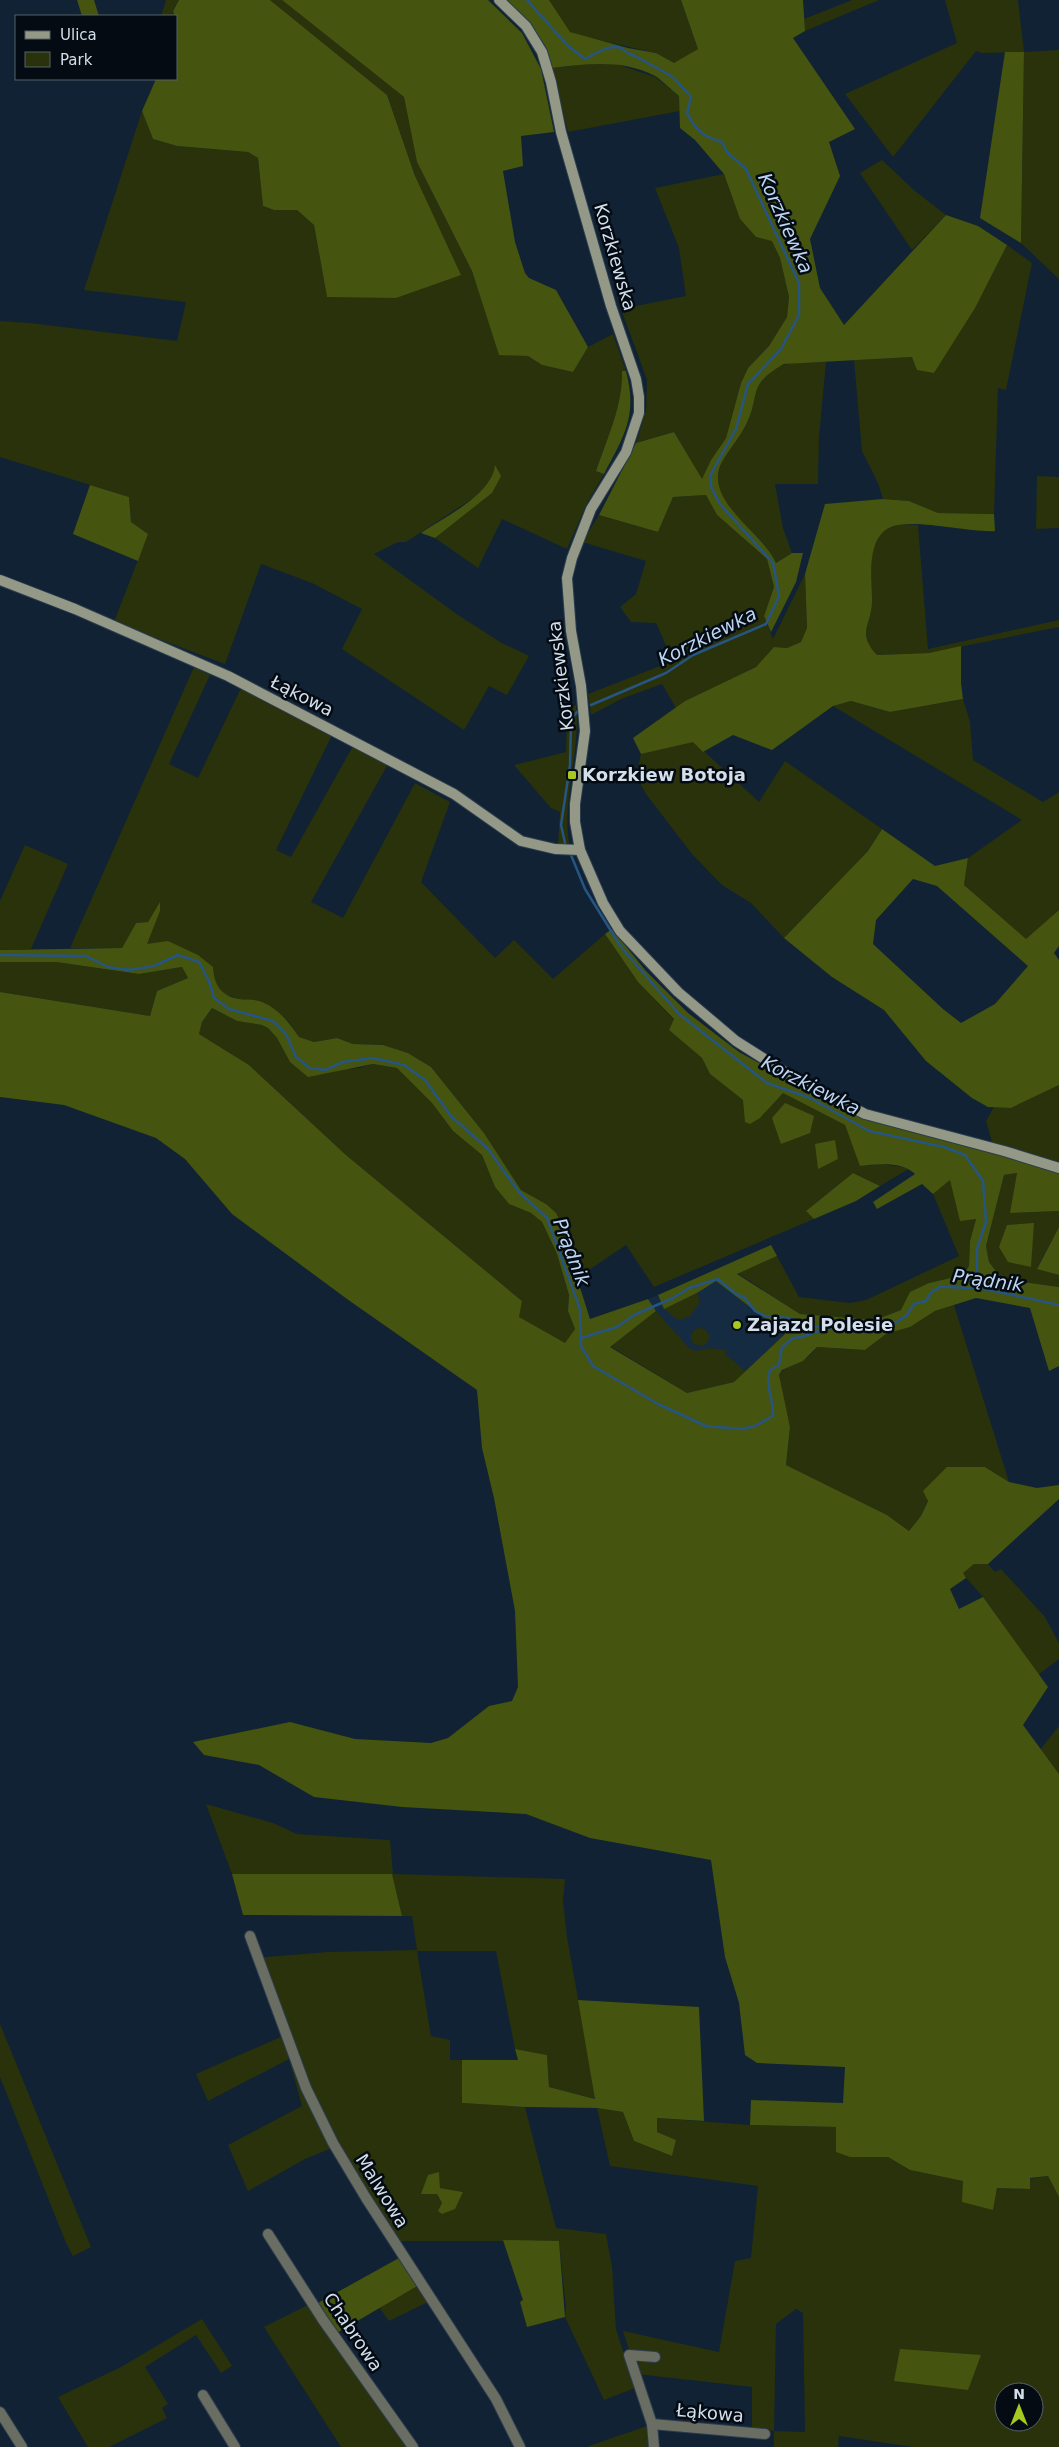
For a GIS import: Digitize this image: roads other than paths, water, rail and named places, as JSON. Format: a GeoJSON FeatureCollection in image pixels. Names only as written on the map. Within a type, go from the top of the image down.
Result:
{"type":"FeatureCollection","features":[{"type":"Feature","properties":{"kind":"street","name":"Korzkiewska"},"geometry":{"type":"LineString","coordinates":[[499,0],[526,26],[542,52],[552,82],[561,132],[611,306],[636,379],[639,397],[639,413],[626,452],[591,509],[572,558],[567,578],[571,631],[581,686],[585,731],[575,822],[580,850],[603,903],[620,931],[678,992],[736,1041],[788,1074],[865,1114],[1004,1151],[1059,1168]]}},
{"type":"Feature","properties":{"kind":"street","name":"Łąkowa"},"geometry":{"type":"LineString","coordinates":[[0,580],[67,606],[228,676],[454,794],[521,842],[555,849],[580,850]]}},
{"type":"Feature","properties":{"kind":"street","name":"Malwowa"},"geometry":{"type":"LineString","coordinates":[[250,1936],[306,2088],[333,2143],[366,2198],[496,2399],[520,2447]]}},
{"type":"Feature","properties":{"kind":"street","name":"Chabrowa"},"geometry":{"type":"LineString","coordinates":[[268,2234],[323,2320],[413,2447]]}},
{"type":"Feature","properties":{"kind":"street","name":"Łąkowa"},"geometry":{"type":"LineString","coordinates":[[654,2357],[629,2355],[652,2424],[654,2447]]}},
{"type":"Feature","properties":{"kind":"street"},"geometry":{"type":"LineString","coordinates":[[202,2395],[235,2447]]}},
{"type":"Feature","properties":{"kind":"street"},"geometry":{"type":"LineString","coordinates":[[0,2412],[22,2447]]}},
{"type":"Feature","properties":{"kind":"street","name":"Łąkowa"},"geometry":{"type":"LineString","coordinates":[[652,2424],[765,2434]]}},
{"type":"Feature","properties":{"kind":"waterway","name":"Korzkiewka"},"geometry":{"type":"LineString","coordinates":[[527,0],[567,45],[585,59],[607,48],[621,48],[673,77],[691,97],[687,113],[693,124],[705,135],[722,142],[727,152],[746,169],[799,283],[799,315],[781,349],[748,384],[736,429],[711,474],[711,487],[720,504],[773,563],[779,596],[766,624],[693,655],[666,673],[591,705]]}},
{"type":"Feature","properties":{"kind":"waterway","name":"Korzkiewka"},"geometry":{"type":"LineString","coordinates":[[565,843],[561,825],[570,765],[571,719],[578,711]]}},
{"type":"Feature","properties":{"kind":"waterway","name":"Korzkiewka"},"geometry":{"type":"LineString","coordinates":[[571,855],[585,889],[621,947],[679,1014],[767,1083],[810,1098],[869,1131],[944,1147],[965,1155],[983,1181],[986,1222],[977,1249],[977,1275],[985,1289]]}},
{"type":"Feature","properties":{"kind":"waterway","name":"Prądnik"},"geometry":{"type":"LineString","coordinates":[[0,955],[86,956],[108,967],[129,970],[154,966],[178,955],[199,962],[209,981],[214,998],[229,1009],[273,1021],[286,1034],[296,1057],[310,1068],[325,1070],[343,1062],[373,1058],[404,1065],[425,1080],[451,1116],[488,1149],[519,1192],[547,1218],[580,1309],[581,1346],[593,1366],[658,1404],[706,1426],[742,1429],[755,1426],[773,1416],[768,1382],[770,1370],[779,1365],[782,1347],[793,1338],[802,1337],[824,1329],[841,1328],[864,1332],[877,1326],[891,1326],[907,1315],[914,1304],[926,1301],[931,1293],[939,1287],[985,1289],[1059,1305]]}},
{"type":"Feature","properties":{"kind":"waterway"},"geometry":{"type":"LineString","coordinates":[[581,1338],[617,1327],[634,1315],[673,1298],[689,1288],[718,1279],[736,1294],[745,1298],[755,1311],[765,1316],[788,1318],[822,1328]]}},
{"type":"Feature","properties":{"kind":"place","name":"Korzkiew Botoja"},"geometry":{"type":"Point","coordinates":[572,775]}},
{"type":"Feature","properties":{"kind":"place","name":"Zajazd Polesie"},"geometry":{"type":"Point","coordinates":[737,1325]}}]}
